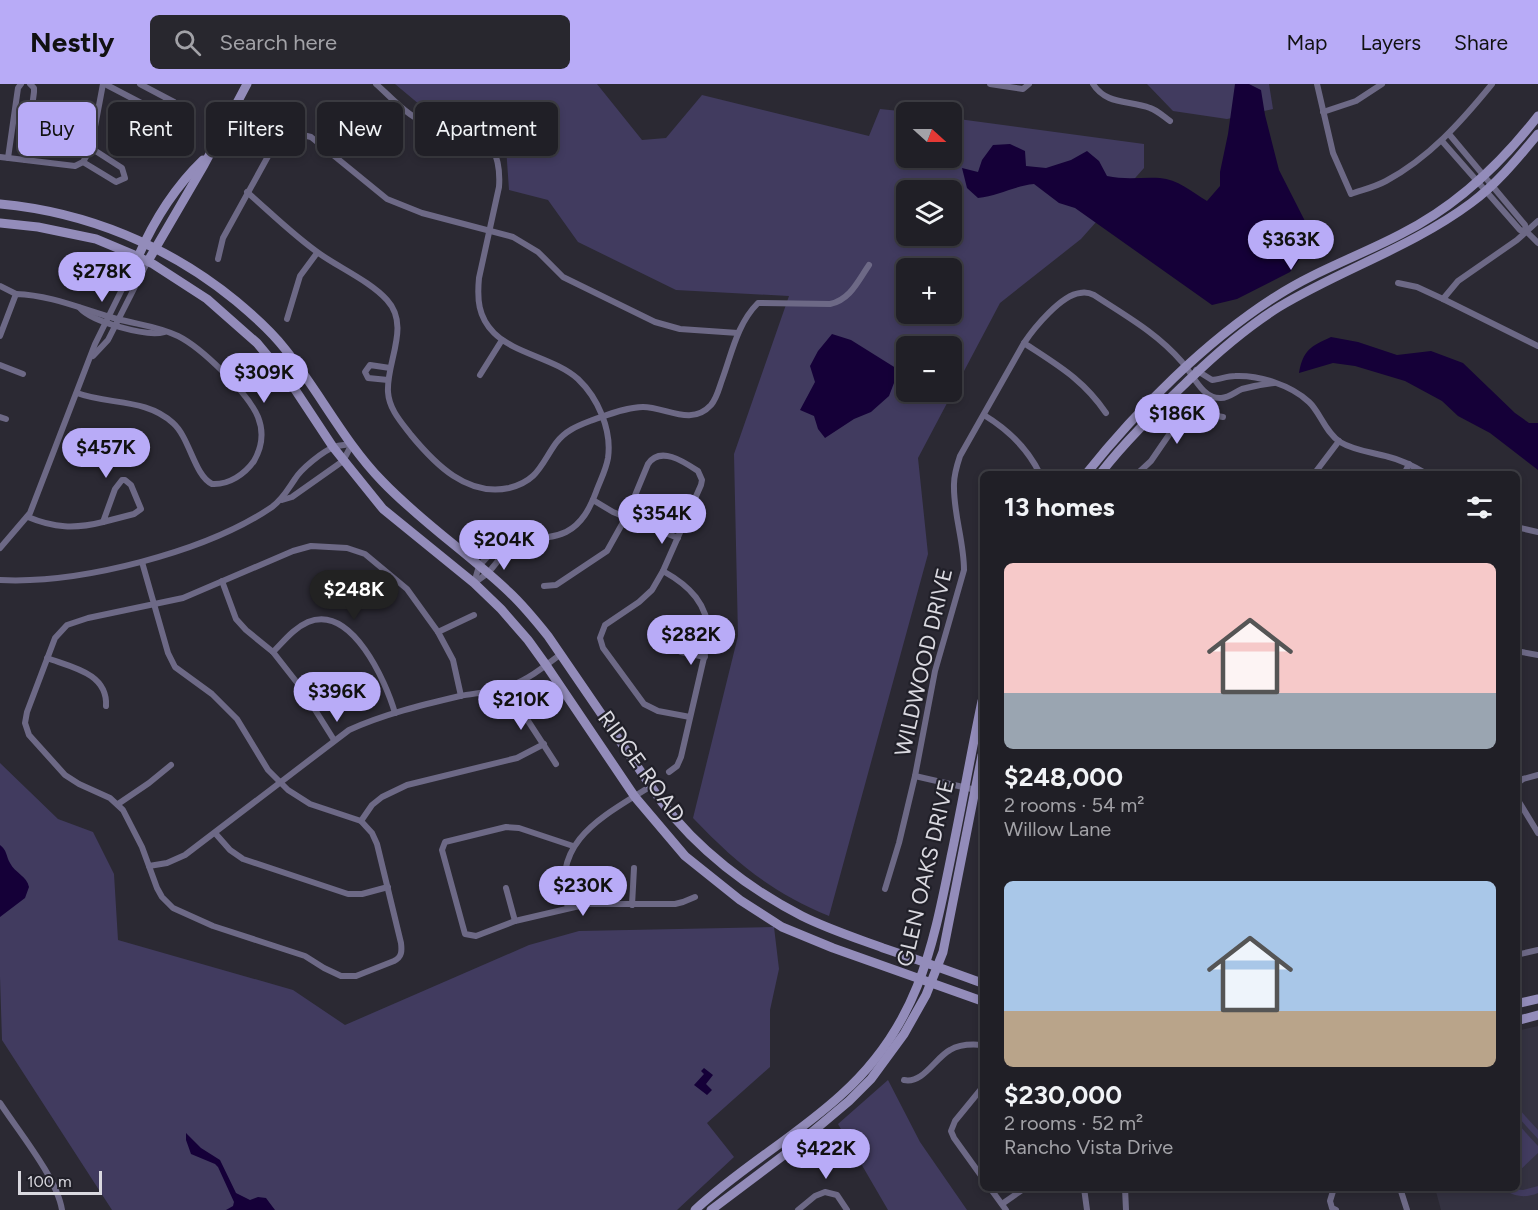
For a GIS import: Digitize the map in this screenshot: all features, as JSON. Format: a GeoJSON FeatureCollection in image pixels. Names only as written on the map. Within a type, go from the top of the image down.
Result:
{"type":"FeatureCollection","features":[{"type":"Feature","properties":{"kind":"main road"},"geometry":{"type":"LineString","coordinates":[[238,102],[248,84]]}},
{"type":"Feature","properties":{"kind":"main road"},"geometry":{"type":"LineString","coordinates":[[1103,471],[1142,427],[1195,374],[1245,331],[1280,307],[1323,283],[1417,238],[1473,202],[1485,183],[1538,116]]}},
{"type":"Feature","properties":{"kind":"main road"},"geometry":{"type":"LineString","coordinates":[[1089,471],[1133,420],[1220,336],[1275,296],[1317,273],[1405,232],[1485,183],[1538,134]]}},
{"type":"Feature","properties":{"kind":"main road"},"geometry":{"type":"LineString","coordinates":[[138,257],[166,202],[183,179],[207,156]]}},
{"type":"Feature","properties":{"kind":"main road"},"geometry":{"type":"LineString","coordinates":[[148,261],[208,156]]}},
{"type":"Feature","properties":{"kind":"main road","name":"RIDGE ROAD"},"geometry":{"type":"LineString","coordinates":[[0,204],[74,216],[144,242],[183,263],[220,288],[263,325],[283,346],[352,444],[392,491],[520,603],[561,654],[671,814],[688,832],[744,880],[803,917],[840,933],[980,981]]}},
{"type":"Feature","properties":{"kind":"main road","name":"RIDGE ROAD"},"geometry":{"type":"LineString","coordinates":[[0,223],[38,227],[96,239],[148,261],[207,299],[257,343],[292,385],[343,461],[383,508],[474,583],[528,640],[635,797],[686,856],[740,900],[782,927],[833,948],[980,1000]]}},
{"type":"Feature","properties":{"kind":"main road","name":"GLEN OAKS DRIVE"},"geometry":{"type":"LineString","coordinates":[[926,981],[927,963],[938,924],[980,711]]}},
{"type":"Feature","properties":{"kind":"main road","name":"GLEN OAKS DRIVE"},"geometry":{"type":"LineString","coordinates":[[711,1210],[792,1149],[838,1103],[879,1054],[926,981],[938,967],[953,908],[980,767]]}},
{"type":"Feature","properties":{"kind":"main road"},"geometry":{"type":"LineString","coordinates":[[833,948],[840,933]]}},
{"type":"Feature","properties":{"kind":"main road"},"geometry":{"type":"LineString","coordinates":[[1520,1003],[1538,999]]}},
{"type":"Feature","properties":{"kind":"main road"},"geometry":{"type":"LineString","coordinates":[[1520,1020],[1538,1016]]}},
{"type":"Feature","properties":{"kind":"main road","name":"GLEN OAKS DRIVE"},"geometry":{"type":"LineString","coordinates":[[695,1210],[838,1103]]}},
{"type":"Feature","properties":{"kind":"street"},"geometry":{"type":"LineString","coordinates":[[21,84],[18,88],[4,158],[75,166],[83,162],[86,156]]}},
{"type":"Feature","properties":{"kind":"street"},"geometry":{"type":"LineString","coordinates":[[25,160],[34,92],[30,84]]}},
{"type":"Feature","properties":{"kind":"street"},"geometry":{"type":"LineString","coordinates":[[96,123],[104,84],[168,117],[176,115],[179,108],[174,102],[141,84]]}},
{"type":"Feature","properties":{"kind":"street"},"geometry":{"type":"LineString","coordinates":[[376,84],[417,118],[427,123],[464,126],[473,129],[490,143],[499,160],[500,172],[479,278],[480,313],[502,340],[554,364],[578,380],[603,416],[608,444],[608,460],[585,515],[569,530],[548,538],[512,537],[504,539],[479,566],[474,583]]}},
{"type":"Feature","properties":{"kind":"street"},"geometry":{"type":"LineString","coordinates":[[990,84],[1023,89],[1029,84]]}},
{"type":"Feature","properties":{"kind":"street"},"geometry":{"type":"LineString","coordinates":[[1093,84],[1097,91],[1107,97],[1150,108],[1170,121]]}},
{"type":"Feature","properties":{"kind":"street"},"geometry":{"type":"LineString","coordinates":[[1317,84],[1333,153],[1351,194],[1384,182],[1442,141],[1492,84]]}},
{"type":"Feature","properties":{"kind":"street"},"geometry":{"type":"LineString","coordinates":[[1323,112],[1356,101],[1382,84]]}},
{"type":"Feature","properties":{"kind":"street"},"geometry":{"type":"LineString","coordinates":[[218,259],[223,238],[277,140],[288,133],[299,133],[311,137],[387,199],[422,213],[513,237],[538,252],[562,277],[655,322],[680,329],[738,333]]}},
{"type":"Feature","properties":{"kind":"street"},"geometry":{"type":"LineString","coordinates":[[1449,134],[1521,231],[1527,232],[1538,243]]}},
{"type":"Feature","properties":{"kind":"street"},"geometry":{"type":"LineString","coordinates":[[1442,141],[1485,183]]}},
{"type":"Feature","properties":{"kind":"street"},"geometry":{"type":"LineString","coordinates":[[83,162],[113,181],[125,178],[122,168],[96,151]]}},
{"type":"Feature","properties":{"kind":"street"},"geometry":{"type":"LineString","coordinates":[[247,192],[317,253],[379,292],[388,301],[398,328],[388,380],[388,393],[394,414],[426,453],[448,474],[486,489],[498,490],[523,483],[541,468],[556,442],[565,433],[603,416],[640,407],[682,416],[699,414],[712,404],[742,321],[758,303],[838,302],[854,287],[869,265]]}},
{"type":"Feature","properties":{"kind":"street"},"geometry":{"type":"LineString","coordinates":[[1443,299],[1458,281],[1527,232],[1538,221]]}},
{"type":"Feature","properties":{"kind":"street"},"geometry":{"type":"LineString","coordinates":[[287,319],[300,276],[317,253]]}},
{"type":"Feature","properties":{"kind":"street"},"geometry":{"type":"LineString","coordinates":[[0,548],[28,517],[94,344],[138,257]]}},
{"type":"Feature","properties":{"kind":"street"},"geometry":{"type":"LineString","coordinates":[[90,358],[108,340],[148,261]]}},
{"type":"Feature","properties":{"kind":"street"},"geometry":{"type":"LineString","coordinates":[[1398,283],[1417,287],[1538,346]]}},
{"type":"Feature","properties":{"kind":"street"},"geometry":{"type":"LineString","coordinates":[[0,285],[16,294],[27,294],[80,308],[85,314],[157,334],[164,332],[190,343],[211,360],[233,383],[258,417],[262,436],[260,449],[249,468],[242,474],[223,484],[212,484],[203,477],[180,430],[163,415],[140,405],[95,399],[77,393]]}},
{"type":"Feature","properties":{"kind":"street","name":"WILDWOOD DRIVE"},"geometry":{"type":"LineString","coordinates":[[885,889],[900,843],[935,671],[964,570],[955,497],[956,471],[960,456],[1024,343],[1035,327],[1067,298],[1080,292],[1087,293],[1094,295],[1156,335],[1187,367]]}},
{"type":"Feature","properties":{"kind":"street"},"geometry":{"type":"LineString","coordinates":[[0,336],[16,294]]}},
{"type":"Feature","properties":{"kind":"street"},"geometry":{"type":"LineString","coordinates":[[480,375],[502,340]]}},
{"type":"Feature","properties":{"kind":"street"},"geometry":{"type":"LineString","coordinates":[[1024,343],[1077,378],[1106,413]]}},
{"type":"Feature","properties":{"kind":"street"},"geometry":{"type":"LineString","coordinates":[[0,365],[23,374]]}},
{"type":"Feature","properties":{"kind":"street"},"geometry":{"type":"LineString","coordinates":[[388,380],[368,378],[365,372],[370,365],[390,368]]}},
{"type":"Feature","properties":{"kind":"street"},"geometry":{"type":"LineString","coordinates":[[1187,367],[1213,397],[1221,399],[1241,390],[1274,383]]}},
{"type":"Feature","properties":{"kind":"street"},"geometry":{"type":"LineString","coordinates":[[1195,374],[1212,380],[1236,376],[1262,379],[1289,388],[1310,402],[1321,421],[1339,441],[1366,453],[1389,457],[1409,464],[1422,471]]}},
{"type":"Feature","properties":{"kind":"street"},"geometry":{"type":"LineString","coordinates":[[1140,471],[1151,461],[1175,426],[1191,415],[1200,413],[1223,417]]}},
{"type":"Feature","properties":{"kind":"street"},"geometry":{"type":"LineString","coordinates":[[984,415],[1011,434],[1038,471]]}},
{"type":"Feature","properties":{"kind":"street"},"geometry":{"type":"LineString","coordinates":[[1316,471],[1339,441]]}},
{"type":"Feature","properties":{"kind":"street"},"geometry":{"type":"LineString","coordinates":[[282,500],[298,474],[333,447],[352,444]]}},
{"type":"Feature","properties":{"kind":"street"},"geometry":{"type":"LineString","coordinates":[[0,580],[67,577],[142,562],[215,536],[251,519],[282,500],[292,497],[343,461],[352,444]]}},
{"type":"Feature","properties":{"kind":"street"},"geometry":{"type":"LineString","coordinates":[[544,586],[556,585],[600,557],[613,544],[648,464],[658,454],[694,468],[702,480],[663,571],[647,596],[612,620],[602,630],[600,638],[601,644],[639,699],[658,711],[690,717]]}},
{"type":"Feature","properties":{"kind":"street"},"geometry":{"type":"LineString","coordinates":[[1406,471],[1409,464]]}},
{"type":"Feature","properties":{"kind":"street"},"geometry":{"type":"LineString","coordinates":[[28,517],[54,526],[79,528],[103,522],[134,514],[141,509],[131,485],[125,480],[119,481],[103,522]]}},
{"type":"Feature","properties":{"kind":"street"},"geometry":{"type":"LineString","coordinates":[[593,500],[626,517],[678,538]]}},
{"type":"Feature","properties":{"kind":"street"},"geometry":{"type":"LineString","coordinates":[[1520,527],[1538,532]]}},
{"type":"Feature","properties":{"kind":"street"},"geometry":{"type":"LineString","coordinates":[[474,583],[488,573],[507,550],[520,539]]}},
{"type":"Feature","properties":{"kind":"street"},"geometry":{"type":"LineString","coordinates":[[142,562],[155,605],[168,653],[175,667],[212,694],[237,719],[268,770],[279,782],[302,800],[361,821],[375,838],[401,943],[401,956],[356,976],[341,976],[333,974],[305,956],[182,914],[162,897],[128,817],[118,804],[71,780],[34,742],[26,730],[27,712],[47,658],[55,638],[67,625],[88,618],[155,605],[183,598],[303,547],[355,550],[373,559],[407,589],[438,632],[453,660],[461,696]]}},
{"type":"Feature","properties":{"kind":"street"},"geometry":{"type":"LineString","coordinates":[[663,571],[684,584],[701,604],[709,630],[705,657],[677,766],[669,772]]}},
{"type":"Feature","properties":{"kind":"street"},"geometry":{"type":"LineString","coordinates":[[222,581],[236,620],[273,652],[302,689],[334,740]]}},
{"type":"Feature","properties":{"kind":"street"},"geometry":{"type":"LineString","coordinates":[[438,632],[474,615]]}},
{"type":"Feature","properties":{"kind":"street"},"geometry":{"type":"LineString","coordinates":[[273,652],[294,631],[307,622],[318,620],[340,626],[358,640],[372,660],[387,688],[395,713]]}},
{"type":"Feature","properties":{"kind":"street"},"geometry":{"type":"LineString","coordinates":[[681,652],[705,657]]}},
{"type":"Feature","properties":{"kind":"street"},"geometry":{"type":"LineString","coordinates":[[1520,652],[1538,655]]}},
{"type":"Feature","properties":{"kind":"street"},"geometry":{"type":"LineString","coordinates":[[149,866],[176,860],[215,833],[334,740],[363,724],[395,713],[509,686],[532,675],[561,654]]}},
{"type":"Feature","properties":{"kind":"street"},"geometry":{"type":"LineString","coordinates":[[47,658],[84,672],[98,681],[105,693],[106,706]]}},
{"type":"Feature","properties":{"kind":"street"},"geometry":{"type":"LineString","coordinates":[[509,686],[519,707],[556,764]]}},
{"type":"Feature","properties":{"kind":"street"},"geometry":{"type":"LineString","coordinates":[[361,821],[372,805],[397,789],[517,758],[544,744]]}},
{"type":"Feature","properties":{"kind":"street"},"geometry":{"type":"LineString","coordinates":[[118,804],[171,765]]}},
{"type":"Feature","properties":{"kind":"street"},"geometry":{"type":"LineString","coordinates":[[1520,781],[1538,775]]}},
{"type":"Feature","properties":{"kind":"street"},"geometry":{"type":"LineString","coordinates":[[915,777],[976,790]]}},
{"type":"Feature","properties":{"kind":"street"},"geometry":{"type":"LineString","coordinates":[[568,908],[565,896],[565,876],[573,846],[596,822],[651,786]]}},
{"type":"Feature","properties":{"kind":"street"},"geometry":{"type":"LineString","coordinates":[[1520,803],[1538,833]]}},
{"type":"Feature","properties":{"kind":"street"},"geometry":{"type":"LineString","coordinates":[[573,846],[519,828],[506,827],[449,840],[442,847],[443,854],[464,932],[469,936],[483,934],[515,921],[568,908],[597,904],[683,903],[695,897]]}},
{"type":"Feature","properties":{"kind":"street"},"geometry":{"type":"LineString","coordinates":[[215,833],[230,850],[243,859],[348,894],[362,894],[388,887]]}},
{"type":"Feature","properties":{"kind":"street"},"geometry":{"type":"LineString","coordinates":[[632,905],[634,868]]}},
{"type":"Feature","properties":{"kind":"street"},"geometry":{"type":"LineString","coordinates":[[507,888],[515,921]]}},
{"type":"Feature","properties":{"kind":"street"},"geometry":{"type":"LineString","coordinates":[[1520,954],[1538,950]]}},
{"type":"Feature","properties":{"kind":"street"},"geometry":{"type":"LineString","coordinates":[[904,1080],[910,1081],[919,1077],[954,1048],[969,1044],[980,1045]]}},
{"type":"Feature","properties":{"kind":"street"},"geometry":{"type":"LineString","coordinates":[[980,1090],[955,1121],[951,1131],[980,1174]]}},
{"type":"Feature","properties":{"kind":"street"},"geometry":{"type":"LineString","coordinates":[[0,1103],[52,1180],[60,1197],[62,1210]]}},
{"type":"Feature","properties":{"kind":"street"},"geometry":{"type":"LineString","coordinates":[[992,1191],[1004,1207],[1021,1191]]}},
{"type":"Feature","properties":{"kind":"street"},"geometry":{"type":"LineString","coordinates":[[1084,1191],[1087,1210]]}},
{"type":"Feature","properties":{"kind":"street"},"geometry":{"type":"LineString","coordinates":[[1125,1191],[1126,1210]]}},
{"type":"Feature","properties":{"kind":"street"},"geometry":{"type":"LineString","coordinates":[[1333,1191],[1330,1202],[1332,1208],[1336,1210]]}},
{"type":"Feature","properties":{"kind":"street"},"geometry":{"type":"LineString","coordinates":[[1401,1191],[1407,1210]]}},
{"type":"Feature","properties":{"kind":"street"},"geometry":{"type":"LineString","coordinates":[[798,1210],[815,1196],[825,1192],[837,1196],[847,1210]]}},
{"type":"Feature","properties":{"kind":"shaded area"},"geometry":{"type":"Polygon","coordinates":[[[395,84],[597,84],[642,140],[666,138],[702,95],[869,136],[880,109],[896,111],[896,168],[962,168],[962,119],[1144,144],[1144,168],[1081,239],[1000,303],[962,375],[962,336],[896,336],[896,402],[948,402],[918,458],[928,554],[829,916],[789,897],[755,875],[724,849],[693,818],[738,636],[734,454],[789,296],[676,290],[578,242],[548,200],[509,190],[507,156],[558,156],[558,102],[416,102],[395,84]]]}},
{"type":"Feature","properties":{"kind":"shaded area"},"geometry":{"type":"Polygon","coordinates":[[[1147,84],[1269,84],[1273,109],[1227,119],[1173,111],[1147,84]]]}},
{"type":"Feature","properties":{"kind":"shaded area"},"geometry":{"type":"Polygon","coordinates":[[[1235,84],[1249,84],[1261,90],[1279,170],[1309,229],[1305,252],[1290,272],[1237,299],[1212,305],[1075,208],[1059,203],[1034,184],[978,198],[967,188],[962,168],[978,172],[982,160],[993,145],[1010,144],[1025,151],[1026,166],[1046,168],[1071,160],[1087,151],[1099,161],[1107,176],[1166,179],[1184,186],[1207,201],[1220,186],[1220,172],[1235,84]]]}},
{"type":"Feature","properties":{"kind":"shaded area"},"geometry":{"type":"Polygon","coordinates":[[[832,334],[851,340],[896,368],[896,378],[889,396],[871,412],[854,419],[825,438],[818,429],[814,416],[800,410],[815,382],[810,366],[818,351],[832,334]]]}},
{"type":"Feature","properties":{"kind":"shaded area"},"geometry":{"type":"Polygon","coordinates":[[[1331,337],[1358,342],[1397,355],[1431,351],[1463,363],[1515,413],[1529,423],[1538,423],[1538,470],[1490,433],[1458,416],[1442,401],[1405,381],[1355,366],[1333,363],[1299,373],[1303,359],[1309,350],[1331,337]]]}},
{"type":"Feature","properties":{"kind":"shaded area"},"geometry":{"type":"Polygon","coordinates":[[[0,763],[58,819],[93,832],[114,874],[118,940],[293,990],[345,1025],[529,945],[579,931],[774,927],[779,969],[770,1010],[770,1067],[707,1123],[734,1157],[677,1210],[112,1210],[2,1040],[0,763]]]}},
{"type":"Feature","properties":{"kind":"shaded area"},"geometry":{"type":"Polygon","coordinates":[[[0,845],[12,866],[26,880],[29,887],[25,898],[0,917],[0,845]]]}},
{"type":"Feature","properties":{"kind":"shaded area"},"geometry":{"type":"Polygon","coordinates":[[[1538,1026],[1538,1210],[1441,1210],[1436,1191],[1520,1191],[1520,1030],[1538,1026]]]}},
{"type":"Feature","properties":{"kind":"shaded area"},"geometry":{"type":"Polygon","coordinates":[[[704,1068],[713,1075],[706,1084],[712,1090],[707,1095],[694,1085],[704,1074],[701,1071],[704,1068]]]}},
{"type":"Feature","properties":{"kind":"shaded area"},"geometry":{"type":"Polygon","coordinates":[[[888,1080],[920,1142],[967,1210],[888,1210],[838,1124],[888,1080]]]}},
{"type":"Feature","properties":{"kind":"shaded area"},"geometry":{"type":"Polygon","coordinates":[[[1520,1110],[1538,1130],[1538,1139],[1520,1119],[1520,1110]]]}},
{"type":"Feature","properties":{"kind":"shaded area"},"geometry":{"type":"Polygon","coordinates":[[[1520,1126],[1538,1146],[1538,1153],[1520,1170],[1520,1126]]]}},
{"type":"Feature","properties":{"kind":"shaded area"},"geometry":{"type":"Polygon","coordinates":[[[186,1133],[201,1148],[220,1160],[236,1193],[250,1200],[258,1197],[266,1198],[275,1210],[226,1210],[233,1206],[234,1202],[218,1167],[191,1154],[186,1133]]]}},
{"type":"Feature","properties":{"kind":"shaded area"},"geometry":{"type":"Polygon","coordinates":[[[1538,1186],[1538,1193],[1533,1195],[1514,1195],[1506,1191],[1520,1191],[1538,1186]]]}}]}
